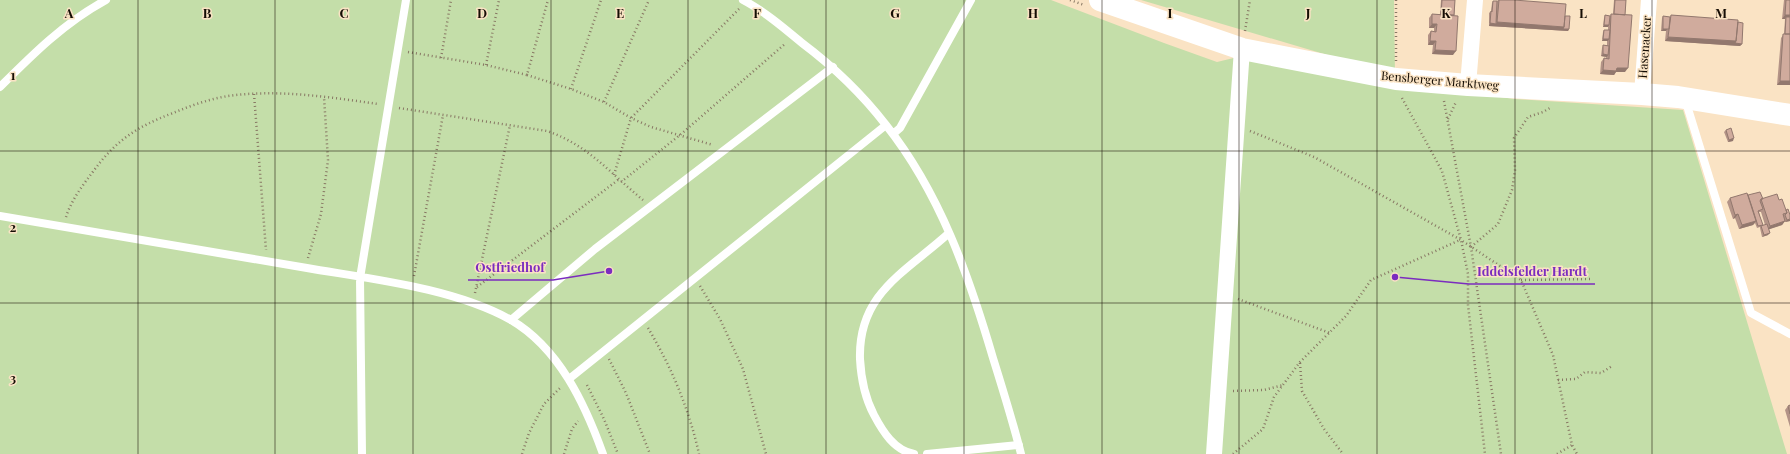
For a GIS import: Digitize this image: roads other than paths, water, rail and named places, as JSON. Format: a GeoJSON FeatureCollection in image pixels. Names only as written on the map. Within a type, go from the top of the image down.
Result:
{"type":"FeatureCollection","features":[{"type":"Feature","properties":{"kind":"street","name":"Bensberger Marktweg"},"geometry":{"type":"LineString","coordinates":[[1100,0],[1242,49],[1396,79],[1468,85],[1642,94],[1685,98],[1790,115]]}},
{"type":"Feature","properties":{"kind":"street"},"geometry":{"type":"LineString","coordinates":[[1468,85],[1475,0]]}},
{"type":"Feature","properties":{"kind":"street","name":"Hasenacker"},"geometry":{"type":"LineString","coordinates":[[1642,94],[1649,0]]}},
{"type":"Feature","properties":{"kind":"street"},"geometry":{"type":"LineString","coordinates":[[1214,454],[1242,49]]}},
{"type":"Feature","properties":{"kind":"lane"},"geometry":{"type":"LineString","coordinates":[[0,87],[45,42],[69,23],[106,0]]}},
{"type":"Feature","properties":{"kind":"lane"},"geometry":{"type":"LineString","coordinates":[[362,454],[360,278],[406,0]]}},
{"type":"Feature","properties":{"kind":"lane"},"geometry":{"type":"LineString","coordinates":[[893,134],[900,128],[971,0]]}},
{"type":"Feature","properties":{"kind":"lane"},"geometry":{"type":"LineString","coordinates":[[745,1],[794,36],[848,81],[893,134],[933,199],[964,267],[981,318],[1021,454]]}},
{"type":"Feature","properties":{"kind":"lane"},"geometry":{"type":"LineString","coordinates":[[511,320],[595,249],[833,67]]}},
{"type":"Feature","properties":{"kind":"lane"},"geometry":{"type":"LineString","coordinates":[[1685,98],[1751,314],[1790,334]]}},
{"type":"Feature","properties":{"kind":"lane"},"geometry":{"type":"LineString","coordinates":[[569,379],[886,125]]}},
{"type":"Feature","properties":{"kind":"lane"},"geometry":{"type":"LineString","coordinates":[[0,216],[411,287],[473,303],[511,320],[534,337],[553,358],[569,379],[586,409],[603,454]]}},
{"type":"Feature","properties":{"kind":"lane"},"geometry":{"type":"LineString","coordinates":[[914,454],[897,447],[888,437],[869,406],[861,370],[860,337],[865,320],[872,305],[882,292],[949,233]]}},
{"type":"Feature","properties":{"kind":"lane"},"geometry":{"type":"LineString","coordinates":[[927,454],[1019,444]]}},
{"type":"Feature","properties":{"kind":"place","name":"Ostfriedhof"},"geometry":{"type":"Point","coordinates":[609,271]}},
{"type":"Feature","properties":{"kind":"place","name":"Iddelsfelder Hardt"},"geometry":{"type":"Point","coordinates":[1395,277]}}]}
